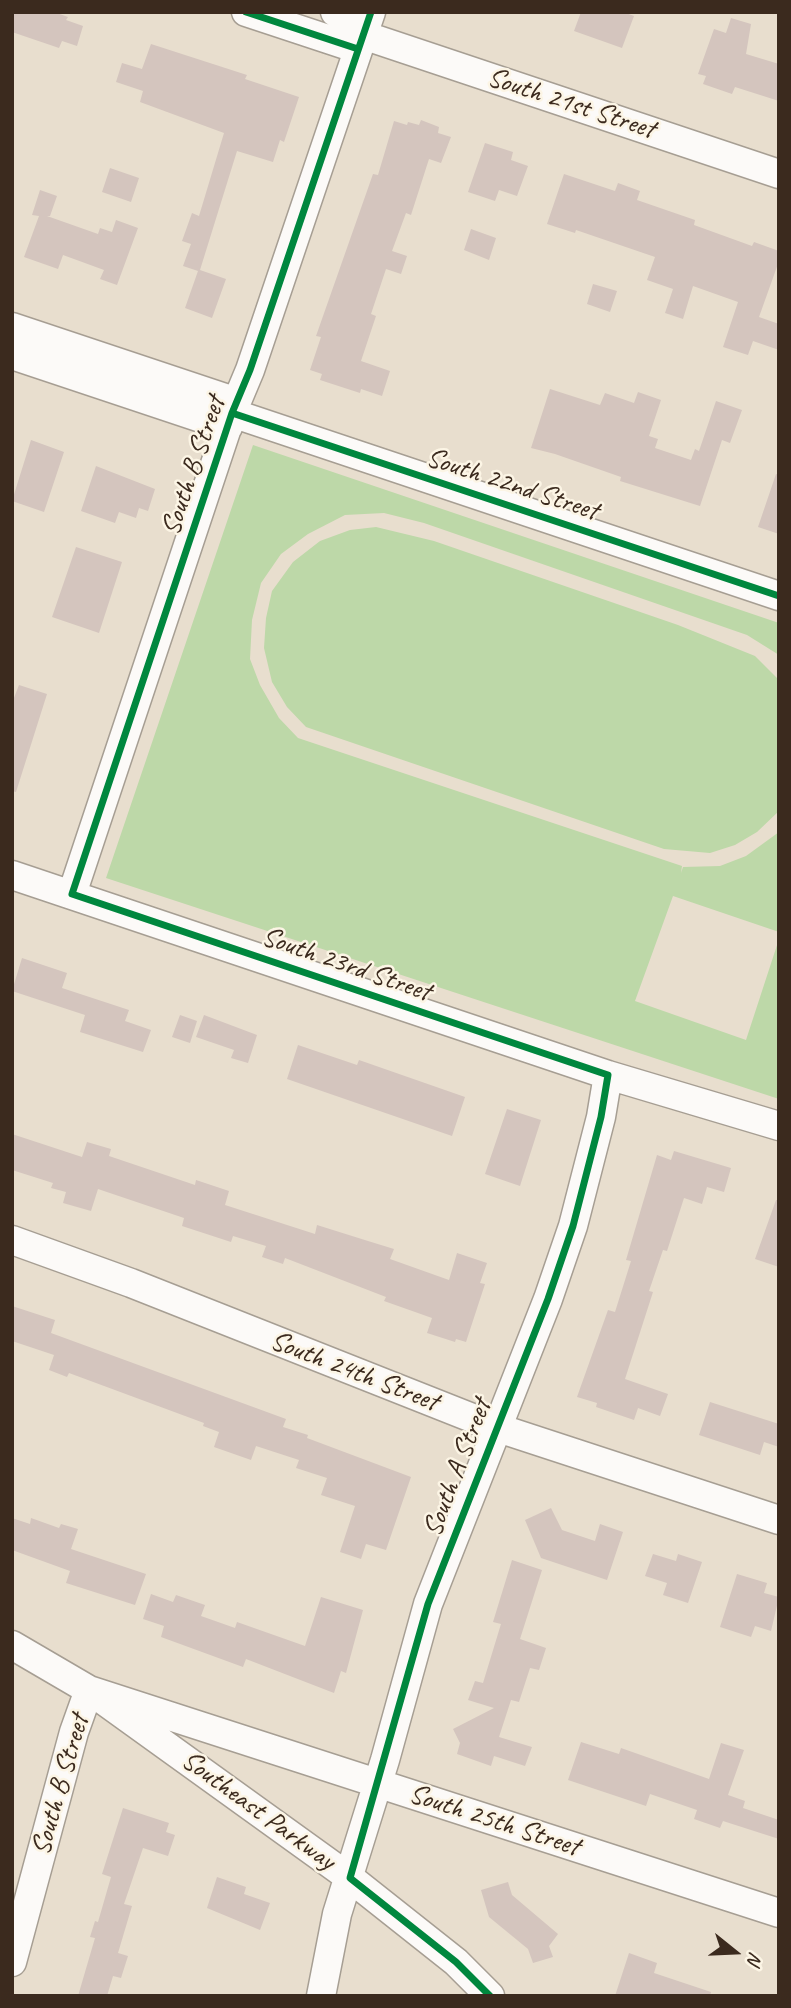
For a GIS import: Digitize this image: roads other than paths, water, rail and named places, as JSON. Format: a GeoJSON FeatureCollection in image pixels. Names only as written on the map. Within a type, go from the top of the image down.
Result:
{"type":"FeatureCollection","features":[{"type":"Feature","properties":{"kind":"street","name":"South 21st Street"},"geometry":{"type":"LineString","coordinates":[[246,12],[365,30],[779,174]]}},
{"type":"Feature","properties":{"kind":"street","name":"South 21st Street"},"geometry":{"type":"LineString","coordinates":[[335,12],[365,30]]}},
{"type":"Feature","properties":{"kind":"street","name":"South B Street"},"geometry":{"type":"LineString","coordinates":[[72,894],[232,414],[365,30]]}},
{"type":"Feature","properties":{"kind":"street","name":"South 22nd Street"},"geometry":{"type":"LineString","coordinates":[[12,327],[232,414],[779,596]]}},
{"type":"Feature","properties":{"kind":"street","name":"South 22nd Street"},"geometry":{"type":"LineString","coordinates":[[12,355],[232,414]]}},
{"type":"Feature","properties":{"kind":"street","name":"South 23rd Street"},"geometry":{"type":"LineString","coordinates":[[12,875],[608,1075],[779,1126]]}},
{"type":"Feature","properties":{"kind":"street","name":"South A Street"},"geometry":{"type":"LineString","coordinates":[[321,1996],[337,1914],[428,1604],[495,1427],[546,1304],[572,1228],[601,1117],[608,1075]]}},
{"type":"Feature","properties":{"kind":"street","name":"South 24th Street"},"geometry":{"type":"LineString","coordinates":[[12,1240],[131,1283],[495,1427],[779,1520]]}},
{"type":"Feature","properties":{"kind":"street","name":"Southeast Parkway"},"geometry":{"type":"LineString","coordinates":[[12,1645],[89,1690],[349,1878],[456,1962],[490,1996]]}},
{"type":"Feature","properties":{"kind":"street","name":"South B Street"},"geometry":{"type":"LineString","coordinates":[[12,1962],[89,1690]]}},
{"type":"Feature","properties":{"kind":"street","name":"South 25th Street"},"geometry":{"type":"LineString","coordinates":[[89,1690],[779,1913]]}}]}
